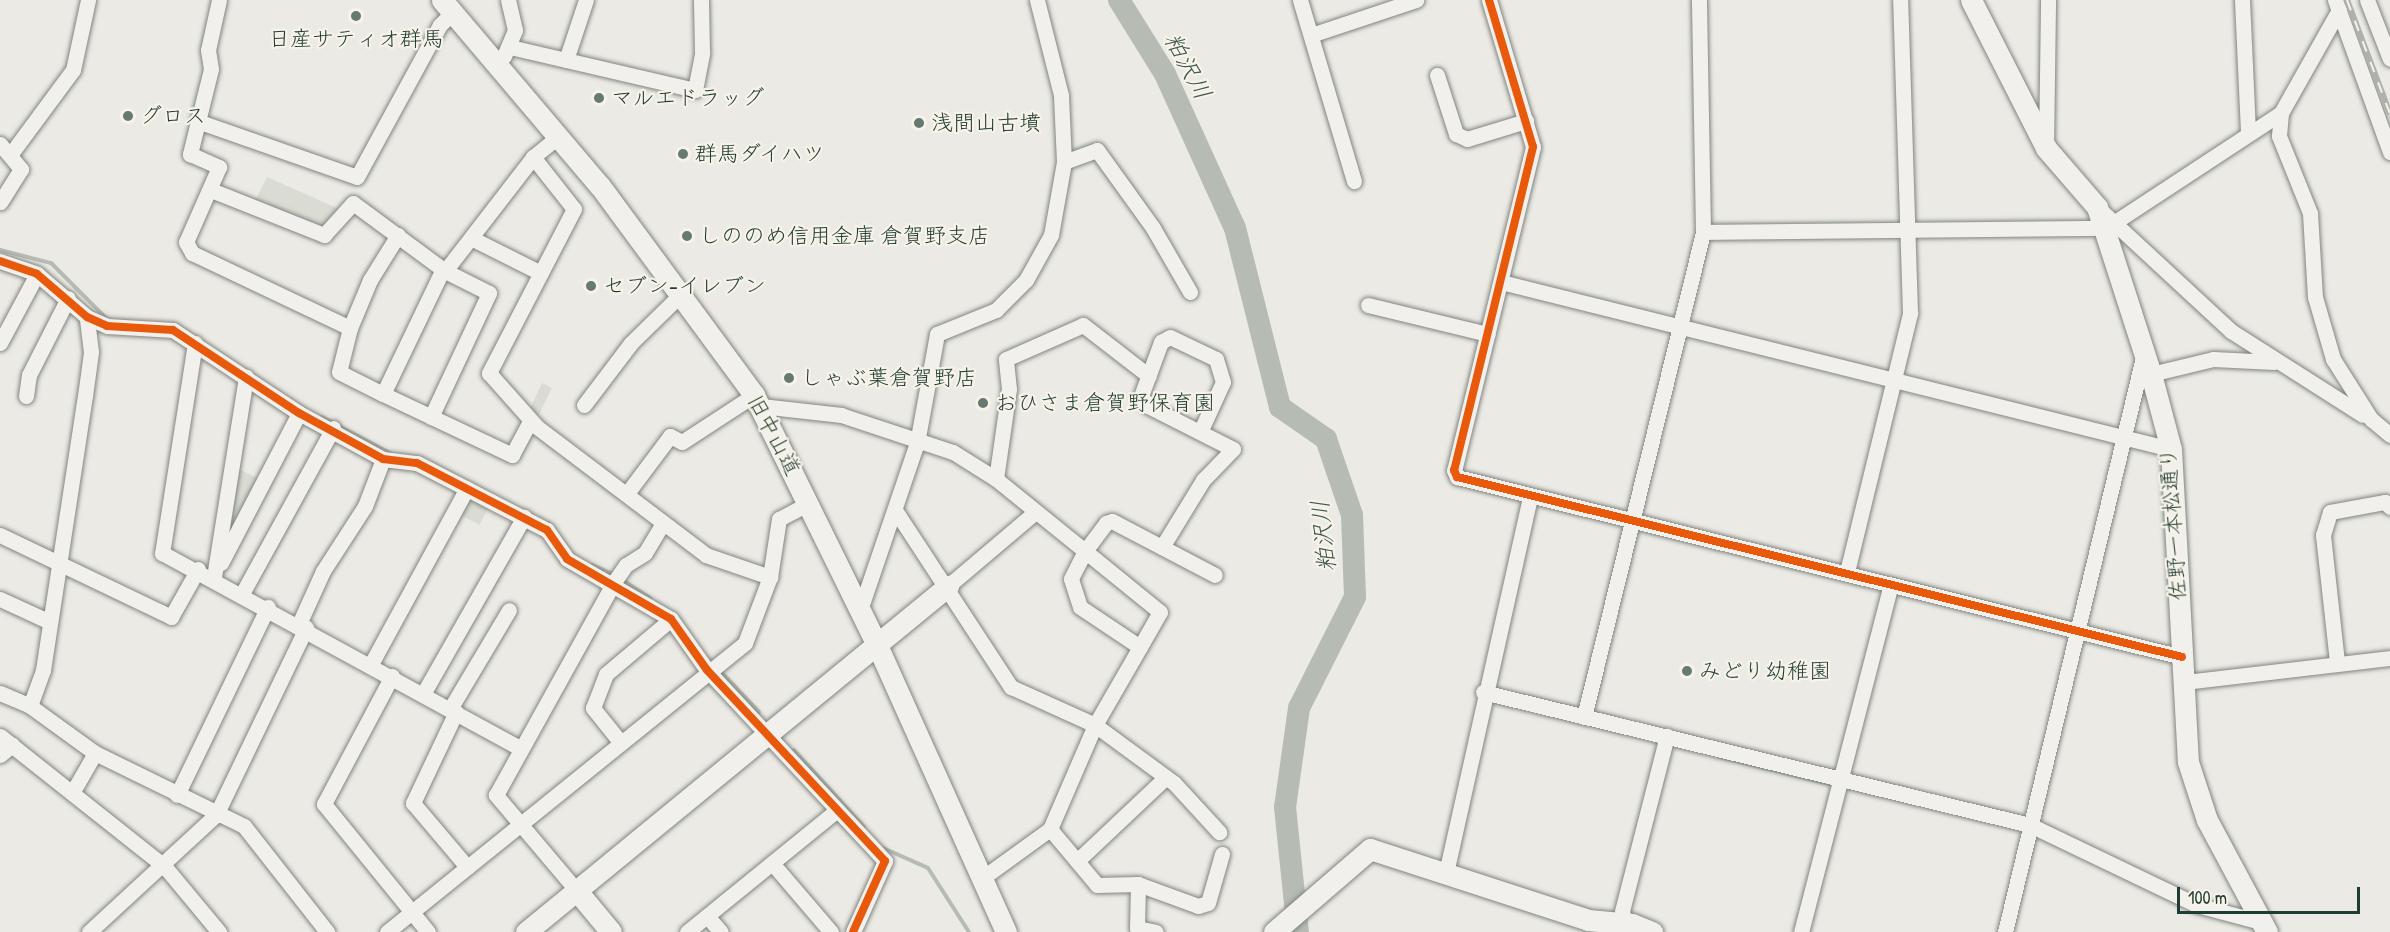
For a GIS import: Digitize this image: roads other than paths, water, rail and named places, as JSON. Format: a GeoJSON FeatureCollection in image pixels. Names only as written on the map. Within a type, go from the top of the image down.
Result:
{"type":"FeatureCollection","features":[{"type":"Feature","properties":{"kind":"street"},"geometry":{"type":"LineString","coordinates":[[0,202],[21,169],[5,149],[73,70],[88,0]]}},
{"type":"Feature","properties":{"kind":"street"},"geometry":{"type":"LineString","coordinates":[[219,0],[200,122],[190,154],[219,167],[211,190],[186,242],[192,253],[350,327]]}},
{"type":"Feature","properties":{"kind":"street"},"geometry":{"type":"LineString","coordinates":[[508,0],[515,30],[505,56],[566,60],[695,90],[702,53],[700,0]]}},
{"type":"Feature","properties":{"kind":"street"},"geometry":{"type":"LineString","coordinates":[[566,60],[586,0]]}},
{"type":"Feature","properties":{"kind":"street"},"geometry":{"type":"LineString","coordinates":[[859,613],[916,442],[937,334],[996,310],[1026,280],[1051,235],[1064,162],[1061,95],[1037,0]]}},
{"type":"Feature","properties":{"kind":"street"},"geometry":{"type":"LineString","coordinates":[[1300,0],[1353,181]]}},
{"type":"Feature","properties":{"kind":"street"},"geometry":{"type":"LineString","coordinates":[[1311,35],[1416,0]]}},
{"type":"Feature","properties":{"kind":"street"},"geometry":{"type":"LineString","coordinates":[[1489,0],[1533,147],[1454,470],[1457,477],[2182,657]]}},
{"type":"Feature","properties":{"kind":"street"},"geometry":{"type":"LineString","coordinates":[[1584,717],[1703,232],[1698,0]]}},
{"type":"Feature","properties":{"kind":"street"},"geometry":{"type":"LineString","coordinates":[[1847,572],[1896,380],[1910,313],[1904,231],[1900,0]]}},
{"type":"Feature","properties":{"kind":"street","name":"佐野一本松通り"},"geometry":{"type":"LineString","coordinates":[[1971,0],[2046,147],[2097,207],[2108,225],[2170,448],[2188,762],[2207,820],[2266,928]]}},
{"type":"Feature","properties":{"kind":"street"},"geometry":{"type":"LineString","coordinates":[[2046,147],[2048,0]]}},
{"type":"Feature","properties":{"kind":"street"},"geometry":{"type":"LineString","coordinates":[[2242,0],[2248,131]]}},
{"type":"Feature","properties":{"kind":"street"},"geometry":{"type":"LineString","coordinates":[[2367,0],[2390,59]]}},
{"type":"Feature","properties":{"kind":"street"},"geometry":{"type":"LineString","coordinates":[[431,417],[489,293],[444,270],[354,194],[357,177],[440,25],[448,5]]}},
{"type":"Feature","properties":{"kind":"street","name":"旧中山道"},"geometry":{"type":"LineString","coordinates":[[448,5],[505,56],[559,136],[681,292],[757,400],[809,502],[859,613],[877,645],[1006,932]]}},
{"type":"Feature","properties":{"kind":"street"},"geometry":{"type":"LineString","coordinates":[[2337,5],[2281,113],[2281,148],[2310,213],[2321,328],[2340,377],[2371,419]]}},
{"type":"Feature","properties":{"kind":"street"},"geometry":{"type":"LineString","coordinates":[[2337,5],[2390,152]]}},
{"type":"Feature","properties":{"kind":"street"},"geometry":{"type":"LineString","coordinates":[[1437,75],[1456,134],[1467,139],[1526,121]]}},
{"type":"Feature","properties":{"kind":"street"},"geometry":{"type":"LineString","coordinates":[[1703,232],[1904,231],[2108,225],[2248,131],[2281,113]]}},
{"type":"Feature","properties":{"kind":"street"},"geometry":{"type":"LineString","coordinates":[[200,122],[357,177]]}},
{"type":"Feature","properties":{"kind":"street"},"geometry":{"type":"LineString","coordinates":[[383,394],[444,270],[533,158],[559,136]]}},
{"type":"Feature","properties":{"kind":"street"},"geometry":{"type":"LineString","coordinates":[[1064,162],[1097,150],[1190,292]]}},
{"type":"Feature","properties":{"kind":"street"},"geometry":{"type":"LineString","coordinates":[[533,158],[574,209],[489,373],[530,421],[628,492],[663,523],[706,555],[770,577]]}},
{"type":"Feature","properties":{"kind":"street"},"geometry":{"type":"LineString","coordinates":[[211,190],[324,236],[353,203],[398,229]]}},
{"type":"Feature","properties":{"kind":"street"},"geometry":{"type":"LineString","coordinates":[[2108,225],[2208,312],[2274,362],[2371,419],[2390,435]]}},
{"type":"Feature","properties":{"kind":"street"},"geometry":{"type":"LineString","coordinates":[[398,229],[370,280],[350,327],[339,372],[512,455],[530,421]]}},
{"type":"Feature","properties":{"kind":"street"},"geometry":{"type":"LineString","coordinates":[[471,238],[541,273]]}},
{"type":"Feature","properties":{"kind":"street"},"geometry":{"type":"LineString","coordinates":[[0,261],[38,274],[69,298],[87,317],[125,330],[173,330],[299,413],[333,428],[383,459],[417,463],[524,517],[547,530],[567,559],[614,582],[671,619],[707,670],[771,734],[885,861],[854,932]]}},
{"type":"Feature","properties":{"kind":"street"},"geometry":{"type":"LineString","coordinates":[[0,343],[38,274]]}},
{"type":"Feature","properties":{"kind":"street"},"geometry":{"type":"LineString","coordinates":[[1501,282],[2125,439],[2170,448]]}},
{"type":"Feature","properties":{"kind":"street"},"geometry":{"type":"LineString","coordinates":[[584,405],[631,343],[681,292]]}},
{"type":"Feature","properties":{"kind":"street"},"geometry":{"type":"LineString","coordinates":[[26,396],[29,375],[69,298]]}},
{"type":"Feature","properties":{"kind":"street"},"geometry":{"type":"LineString","coordinates":[[1368,305],[1488,334]]}},
{"type":"Feature","properties":{"kind":"street"},"geometry":{"type":"LineString","coordinates":[[30,706],[43,670],[57,559],[91,351],[87,317]]}},
{"type":"Feature","properties":{"kind":"street"},"geometry":{"type":"LineString","coordinates":[[996,479],[1009,399],[1006,358],[1083,324],[1149,376]]}},
{"type":"Feature","properties":{"kind":"street"},"geometry":{"type":"LineString","coordinates":[[1162,548],[1203,480],[1233,449],[1201,430],[1148,406],[1141,396],[1161,342],[1170,337],[1216,359],[1223,382],[1201,430]]}},
{"type":"Feature","properties":{"kind":"street"},"geometry":{"type":"LineString","coordinates":[[195,343],[162,553],[243,592],[520,748]]}},
{"type":"Feature","properties":{"kind":"street"},"geometry":{"type":"LineString","coordinates":[[2004,932],[2080,633],[2144,353]]}},
{"type":"Feature","properties":{"kind":"street"},"geometry":{"type":"LineString","coordinates":[[2151,374],[2213,359],[2274,362]]}},
{"type":"Feature","properties":{"kind":"street"},"geometry":{"type":"LineString","coordinates":[[214,577],[246,376]]}},
{"type":"Feature","properties":{"kind":"street"},"geometry":{"type":"LineString","coordinates":[[628,492],[670,436],[682,442],[757,400],[841,416],[916,442],[953,452],[996,479],[1033,514],[1085,551],[1160,612],[1095,725],[1050,829],[981,879]]}},
{"type":"Feature","properties":{"kind":"street"},"geometry":{"type":"LineString","coordinates":[[214,577],[299,413]]}},
{"type":"Feature","properties":{"kind":"street"},"geometry":{"type":"LineString","coordinates":[[243,592],[333,428]]}},
{"type":"Feature","properties":{"kind":"street"},"geometry":{"type":"LineString","coordinates":[[89,932],[165,867],[216,815],[303,626],[323,571],[365,506],[383,459]]}},
{"type":"Feature","properties":{"kind":"street"},"geometry":{"type":"LineString","coordinates":[[371,664],[467,489]]}},
{"type":"Feature","properties":{"kind":"street"},"geometry":{"type":"LineString","coordinates":[[1446,873],[1482,692],[1530,496]]}},
{"type":"Feature","properties":{"kind":"street"},"geometry":{"type":"LineString","coordinates":[[387,932],[621,743],[707,670],[745,643],[770,577],[778,519],[809,502]]}},
{"type":"Feature","properties":{"kind":"street"},"geometry":{"type":"LineString","coordinates":[[2337,663],[2323,535],[2330,512],[2385,502],[2390,507]]}},
{"type":"Feature","properties":{"kind":"street"},"geometry":{"type":"LineString","coordinates":[[895,510],[948,586],[1011,687],[1095,725],[1166,777],[1219,832]]}},
{"type":"Feature","properties":{"kind":"street"},"geometry":{"type":"LineString","coordinates":[[526,932],[771,734],[1033,514]]}},
{"type":"Feature","properties":{"kind":"street"},"geometry":{"type":"LineString","coordinates":[[423,694],[524,517]]}},
{"type":"Feature","properties":{"kind":"street"},"geometry":{"type":"LineString","coordinates":[[1140,647],[1080,607],[1071,579],[1085,551],[1112,521],[1215,575]]}},
{"type":"Feature","properties":{"kind":"street"},"geometry":{"type":"LineString","coordinates":[[611,932],[496,795],[614,582],[626,565],[645,553],[663,523]]}},
{"type":"Feature","properties":{"kind":"street"},"geometry":{"type":"LineString","coordinates":[[0,535],[57,559],[171,617],[198,569]]}},
{"type":"Feature","properties":{"kind":"street"},"geometry":{"type":"LineString","coordinates":[[1801,932],[1891,585]]}},
{"type":"Feature","properties":{"kind":"street"},"geometry":{"type":"LineString","coordinates":[[0,599],[48,621]]}},
{"type":"Feature","properties":{"kind":"street"},"geometry":{"type":"LineString","coordinates":[[177,795],[268,607]]}},
{"type":"Feature","properties":{"kind":"street"},"geometry":{"type":"LineString","coordinates":[[467,867],[413,803],[453,710],[509,609]]}},
{"type":"Feature","properties":{"kind":"street"},"geometry":{"type":"LineString","coordinates":[[621,743],[593,708],[606,674],[671,619]]}},
{"type":"Feature","properties":{"kind":"street"},"geometry":{"type":"LineString","coordinates":[[2185,682],[2390,658]]}},
{"type":"Feature","properties":{"kind":"street"},"geometry":{"type":"LineString","coordinates":[[392,676],[324,804],[428,932]]}},
{"type":"Feature","properties":{"kind":"street"},"geometry":{"type":"LineString","coordinates":[[1482,692],[2030,825],[2197,905],[2266,928]]}},
{"type":"Feature","properties":{"kind":"street"},"geometry":{"type":"LineString","coordinates":[[0,693],[30,706],[95,753],[216,815],[244,826],[327,932]]}},
{"type":"Feature","properties":{"kind":"street"},"geometry":{"type":"LineString","coordinates":[[1625,923],[1622,911],[1667,736]]}},
{"type":"Feature","properties":{"kind":"street"},"geometry":{"type":"LineString","coordinates":[[4,745],[72,793],[165,867],[219,932]]}},
{"type":"Feature","properties":{"kind":"street"},"geometry":{"type":"LineString","coordinates":[[72,793],[95,753]]}},
{"type":"Feature","properties":{"kind":"street"},"geometry":{"type":"LineString","coordinates":[[1077,861],[1166,777]]}},
{"type":"Feature","properties":{"kind":"street"},"geometry":{"type":"LineString","coordinates":[[687,932],[837,810]]}},
{"type":"Feature","properties":{"kind":"street"},"geometry":{"type":"LineString","coordinates":[[1050,829],[1097,885],[1138,884],[1198,906],[1208,903],[1222,854]]}},
{"type":"Feature","properties":{"kind":"street"},"geometry":{"type":"LineString","coordinates":[[1274,932],[1370,849],[1588,920],[1625,923],[1652,932]]}},
{"type":"Feature","properties":{"kind":"street"},"geometry":{"type":"LineString","coordinates":[[772,862],[831,932]]}},
{"type":"Feature","properties":{"kind":"street"},"geometry":{"type":"LineString","coordinates":[[1138,884],[1137,928],[1156,932]]}},
{"type":"Feature","properties":{"kind":"street"},"geometry":{"type":"LineString","coordinates":[[707,916],[721,932]]}},
{"type":"Feature","properties":{"kind":"waterway","name":"粕沢川"},"geometry":{"type":"LineString","coordinates":[[1119,0],[1165,74],[1235,228],[1280,407],[1326,439],[1352,515],[1355,597],[1299,708],[1285,807],[1298,932]]}},
{"type":"Feature","properties":{"kind":"waterway"},"geometry":{"type":"LineString","coordinates":[[0,250],[51,263],[106,318]]}},
{"type":"Feature","properties":{"kind":"waterway"},"geometry":{"type":"LineString","coordinates":[[322,417],[390,453]]}},
{"type":"Feature","properties":{"kind":"waterway"},"geometry":{"type":"LineString","coordinates":[[548,523],[565,545]]}},
{"type":"Feature","properties":{"kind":"waterway"},"geometry":{"type":"LineString","coordinates":[[592,565],[615,575]]}},
{"type":"Feature","properties":{"kind":"waterway"},"geometry":{"type":"LineString","coordinates":[[621,579],[650,598]]}},
{"type":"Feature","properties":{"kind":"waterway"},"geometry":{"type":"LineString","coordinates":[[719,670],[759,712]]}},
{"type":"Feature","properties":{"kind":"waterway"},"geometry":{"type":"LineString","coordinates":[[794,750],[864,827]]}},
{"type":"Feature","properties":{"kind":"waterway"},"geometry":{"type":"LineString","coordinates":[[1720,757],[1830,784]]}},
{"type":"Feature","properties":{"kind":"waterway"},"geometry":{"type":"LineString","coordinates":[[883,848],[928,868],[969,932]]}},
{"type":"Feature","properties":{"kind":"railway"},"geometry":{"type":"LineString","coordinates":[[2347,0],[2390,114]]}},
{"type":"Feature","properties":{"kind":"place","name":"日産サティオ群馬"},"geometry":{"type":"Point","coordinates":[356,16]}},
{"type":"Feature","properties":{"kind":"place","name":"マルエドラッグ"},"geometry":{"type":"Point","coordinates":[599,98]}},
{"type":"Feature","properties":{"kind":"place","name":"グロス"},"geometry":{"type":"Point","coordinates":[128,116]}},
{"type":"Feature","properties":{"kind":"place","name":"浅間山古墳"},"geometry":{"type":"Point","coordinates":[919,123]}},
{"type":"Feature","properties":{"kind":"place","name":"群馬ダイハツ"},"geometry":{"type":"Point","coordinates":[683,154]}},
{"type":"Feature","properties":{"kind":"place","name":"しののめ信用金庫 倉賀野支店"},"geometry":{"type":"Point","coordinates":[687,236]}},
{"type":"Feature","properties":{"kind":"place","name":"セブン-イレブン"},"geometry":{"type":"Point","coordinates":[591,286]}},
{"type":"Feature","properties":{"kind":"place","name":"しゃぶ葉倉賀野店"},"geometry":{"type":"Point","coordinates":[789,378]}},
{"type":"Feature","properties":{"kind":"place","name":"おひさま倉賀野保育園"},"geometry":{"type":"Point","coordinates":[983,403]}},
{"type":"Feature","properties":{"kind":"place","name":"みどり幼稚園"},"geometry":{"type":"Point","coordinates":[1687,671]}}]}
